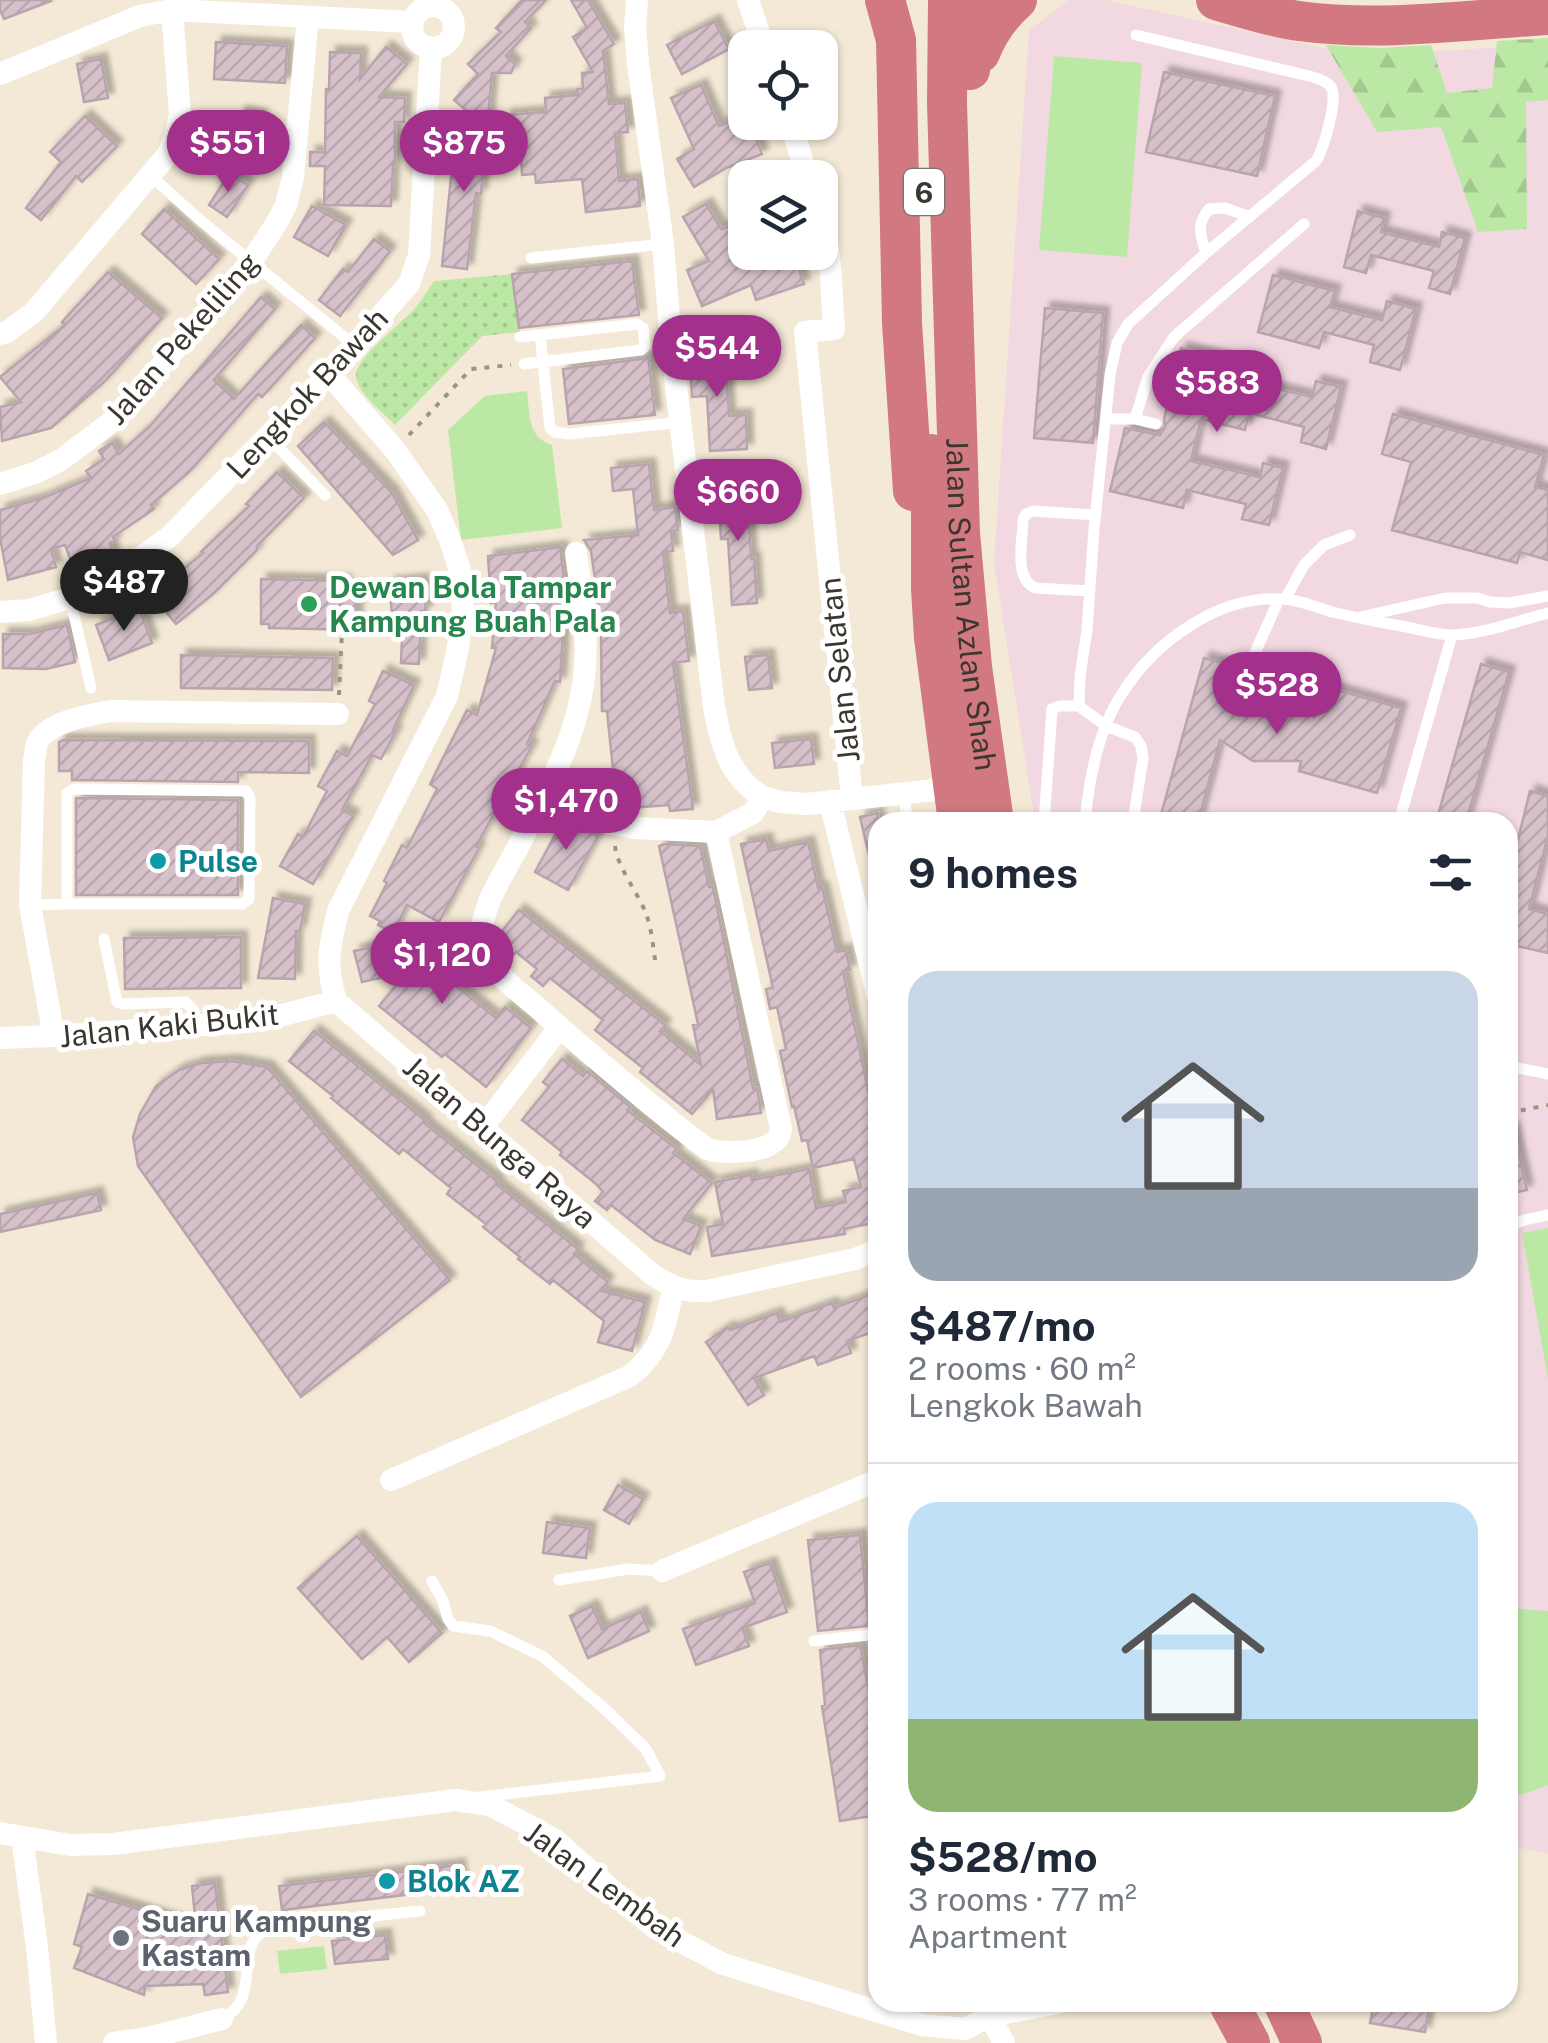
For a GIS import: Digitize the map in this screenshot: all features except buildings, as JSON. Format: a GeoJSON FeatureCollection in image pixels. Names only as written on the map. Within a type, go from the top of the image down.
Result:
{"type":"FeatureCollection","features":[{"type":"Feature","properties":{"kind":"highway"},"geometry":{"type":"LineString","coordinates":[[854,0],[875,36],[898,102]]}},
{"type":"Feature","properties":{"kind":"highway"},"geometry":{"type":"LineString","coordinates":[[884,0],[896,40],[901,303],[911,471],[918,547],[930,588]]}},
{"type":"Feature","properties":{"kind":"highway"},"geometry":{"type":"LineString","coordinates":[[904,0],[934,6],[965,0]]}},
{"type":"Feature","properties":{"kind":"highway","name":"6"},"geometry":{"type":"LineString","coordinates":[[922,0],[922,98],[942,384]]}},
{"type":"Feature","properties":{"kind":"highway","name":"6"},"geometry":{"type":"LineString","coordinates":[[942,384],[948,0]]}},
{"type":"Feature","properties":{"kind":"highway"},"geometry":{"type":"LineString","coordinates":[[960,533],[973,439],[970,80],[973,27],[982,0]]}},
{"type":"Feature","properties":{"kind":"highway"},"geometry":{"type":"LineString","coordinates":[[970,80],[986,37],[1017,0]]}},
{"type":"Feature","properties":{"kind":"highway"},"geometry":{"type":"LineString","coordinates":[[1216,0],[1275,17],[1329,24],[1548,16]]}},
{"type":"Feature","properties":{"kind":"highway"},"geometry":{"type":"LineString","coordinates":[[1311,0],[1351,6],[1499,0]]}},
{"type":"Feature","properties":{"kind":"highway"},"geometry":{"type":"LineString","coordinates":[[898,102],[911,56],[930,44],[955,50],[970,80]]}},
{"type":"Feature","properties":{"kind":"highway","name":"Jalan Sultan Azlan Shah"},"geometry":{"type":"LineString","coordinates":[[942,384],[972,667],[993,812]]}},
{"type":"Feature","properties":{"kind":"highway","name":"Jalan Sultan Azlan Shah"},"geometry":{"type":"LineString","coordinates":[[942,384],[932,471],[930,588],[956,805]]}},
{"type":"Feature","properties":{"kind":"highway"},"geometry":{"type":"LineString","coordinates":[[1233,2012],[1250,2043]]}},
{"type":"Feature","properties":{"kind":"highway"},"geometry":{"type":"LineString","coordinates":[[1288,2012],[1302,2043]]}},
{"type":"Feature","properties":{"kind":"street"},"geometry":{"type":"LineString","coordinates":[[638,0],[638,64],[663,244],[714,707],[730,766],[751,790],[763,797],[793,803],[903,793],[956,805]]}},
{"type":"Feature","properties":{"kind":"street"},"geometry":{"type":"LineString","coordinates":[[748,0],[758,30]]}},
{"type":"Feature","properties":{"kind":"street"},"geometry":{"type":"LineString","coordinates":[[0,74],[140,16],[172,10],[244,6],[308,17],[431,8],[454,22],[452,35],[444,45],[431,48],[413,36],[431,8]]}},
{"type":"Feature","properties":{"kind":"street"},"geometry":{"type":"LineString","coordinates":[[0,334],[34,312],[168,154],[180,114],[172,10]]}},
{"type":"Feature","properties":{"kind":"street","name":"Jalan Pekeliling"},"geometry":{"type":"LineString","coordinates":[[0,484],[61,460],[114,420],[251,262],[286,205],[293,177],[308,17]]}},
{"type":"Feature","properties":{"kind":"street","name":"Lengkok Bawah"},"geometry":{"type":"LineString","coordinates":[[0,612],[29,610],[70,598],[118,574],[168,537],[329,374],[410,284],[419,255],[431,48]]}},
{"type":"Feature","properties":{"kind":"street","name":"Jalan Selatan"},"geometry":{"type":"LineString","coordinates":[[830,270],[834,328],[805,332],[841,800]]}},
{"type":"Feature","properties":{"kind":"street"},"geometry":{"type":"LineString","coordinates":[[329,374],[395,450],[436,510],[460,570],[463,613],[447,696],[338,911],[328,950],[329,976],[336,1001]]}},
{"type":"Feature","properties":{"kind":"street"},"geometry":{"type":"LineString","coordinates":[[576,553],[586,622],[586,666],[575,724],[552,780],[488,905],[480,935],[487,957],[506,980],[560,1028],[707,1149],[726,1153],[772,1143],[779,1136],[781,1122],[716,832]]}},
{"type":"Feature","properties":{"kind":"street"},"geometry":{"type":"LineString","coordinates":[[54,1036],[30,905],[36,744],[44,734],[56,726],[110,711],[338,714]]}},
{"type":"Feature","properties":{"kind":"street"},"geometry":{"type":"LineString","coordinates":[[552,780],[620,826],[716,832],[753,812],[763,797]]}},
{"type":"Feature","properties":{"kind":"street"},"geometry":{"type":"LineString","coordinates":[[841,800],[868,944]]}},
{"type":"Feature","properties":{"kind":"street","name":"Jalan Kaki Bukit"},"geometry":{"type":"LineString","coordinates":[[0,1038],[260,1022],[336,1001]]}},
{"type":"Feature","properties":{"kind":"street","name":"Jalan Bunga Raya"},"geometry":{"type":"LineString","coordinates":[[336,1001],[673,1288]]}},
{"type":"Feature","properties":{"kind":"street"},"geometry":{"type":"LineString","coordinates":[[483,1128],[560,1028]]}},
{"type":"Feature","properties":{"kind":"street"},"geometry":{"type":"LineString","coordinates":[[391,1480],[630,1376],[656,1350],[673,1288],[707,1291],[868,1254]]}},
{"type":"Feature","properties":{"kind":"street"},"geometry":{"type":"LineString","coordinates":[[662,1571],[868,1484]]}},
{"type":"Feature","properties":{"kind":"street","name":"Jalan Lembah"},"geometry":{"type":"LineString","coordinates":[[11,1835],[70,1845],[112,1844],[456,1800],[490,1805],[554,1838],[656,1928],[723,1964],[868,2008]]}},
{"type":"Feature","properties":{"kind":"street"},"geometry":{"type":"LineString","coordinates":[[11,1835],[37,1947],[46,2043]]}},
{"type":"Feature","properties":{"kind":"street","name":"Jalan Lembah"},"geometry":{"type":"LineString","coordinates":[[880,2012],[961,2036]]}},
{"type":"Feature","properties":{"kind":"street"},"geometry":{"type":"LineString","coordinates":[[961,2036],[990,2016],[1011,2012]]}},
{"type":"Feature","properties":{"kind":"street"},"geometry":{"type":"LineString","coordinates":[[990,2016],[1004,2043]]}},
{"type":"Feature","properties":{"kind":"street"},"geometry":{"type":"LineString","coordinates":[[114,2043],[149,2040],[222,2020]]}},
{"type":"Feature","properties":{"kind":"lane"},"geometry":{"type":"LineString","coordinates":[[1079,706],[1110,375],[1117,343],[1128,324],[1316,161],[1334,96],[1322,80],[1136,35]]}},
{"type":"Feature","properties":{"kind":"lane"},"geometry":{"type":"LineString","coordinates":[[151,176],[354,346]]}},
{"type":"Feature","properties":{"kind":"lane"},"geometry":{"type":"LineString","coordinates":[[1206,253],[1200,235],[1201,220],[1210,209],[1224,208],[1250,217]]}},
{"type":"Feature","properties":{"kind":"lane"},"geometry":{"type":"LineString","coordinates":[[1134,419],[1148,376],[1174,337],[1304,224]]}},
{"type":"Feature","properties":{"kind":"lane"},"geometry":{"type":"LineString","coordinates":[[531,258],[663,244]]}},
{"type":"Feature","properties":{"kind":"lane"},"geometry":{"type":"LineString","coordinates":[[520,337],[637,324],[643,328],[645,346],[641,350],[524,364]]}},
{"type":"Feature","properties":{"kind":"lane"},"geometry":{"type":"LineString","coordinates":[[540,335],[550,428],[554,432],[569,434],[681,422]]}},
{"type":"Feature","properties":{"kind":"lane"},"geometry":{"type":"LineString","coordinates":[[671,343],[764,335]]}},
{"type":"Feature","properties":{"kind":"lane"},"geometry":{"type":"LineString","coordinates":[[1107,419],[1156,424]]}},
{"type":"Feature","properties":{"kind":"lane"},"geometry":{"type":"LineString","coordinates":[[268,437],[326,495]]}},
{"type":"Feature","properties":{"kind":"lane"},"geometry":{"type":"LineString","coordinates":[[1090,591],[1035,588],[1027,584],[1022,575],[1024,520],[1032,511],[1096,514]]}},
{"type":"Feature","properties":{"kind":"lane"},"geometry":{"type":"LineString","coordinates":[[1250,664],[1282,599],[1304,565],[1324,544],[1350,535]]}},
{"type":"Feature","properties":{"kind":"lane"},"geometry":{"type":"LineString","coordinates":[[1356,618],[1446,598],[1509,603],[1548,596]]}},
{"type":"Feature","properties":{"kind":"lane"},"geometry":{"type":"LineString","coordinates":[[70,598],[91,688]]}},
{"type":"Feature","properties":{"kind":"lane"},"geometry":{"type":"LineString","coordinates":[[1086,812],[1093,765],[1122,693],[1168,642],[1231,605],[1282,599],[1356,618],[1452,634],[1487,631],[1548,613]]}},
{"type":"Feature","properties":{"kind":"lane"},"geometry":{"type":"LineString","coordinates":[[1402,812],[1452,634]]}},
{"type":"Feature","properties":{"kind":"lane"},"geometry":{"type":"LineString","coordinates":[[1045,812],[1052,709],[1060,706],[1079,706],[1106,726],[1134,737],[1141,746],[1143,758],[1134,812]]}},
{"type":"Feature","properties":{"kind":"lane"},"geometry":{"type":"LineString","coordinates":[[30,905],[246,902],[250,896],[249,794],[242,790],[70,790],[66,797],[67,904]]}},
{"type":"Feature","properties":{"kind":"lane"},"geometry":{"type":"LineString","coordinates":[[903,793],[906,812]]}},
{"type":"Feature","properties":{"kind":"lane"},"geometry":{"type":"LineString","coordinates":[[104,939],[117,1002],[186,1002],[193,1010],[195,1026]]}},
{"type":"Feature","properties":{"kind":"lane"},"geometry":{"type":"LineString","coordinates":[[1518,1068],[1548,1074]]}},
{"type":"Feature","properties":{"kind":"lane"},"geometry":{"type":"LineString","coordinates":[[1518,1223],[1548,1215]]}},
{"type":"Feature","properties":{"kind":"lane"},"geometry":{"type":"LineString","coordinates":[[559,1580],[628,1569],[662,1571]]}},
{"type":"Feature","properties":{"kind":"lane"},"geometry":{"type":"LineString","coordinates":[[432,1581],[453,1626],[490,1631],[542,1656],[646,1749],[660,1776],[456,1800]]}},
{"type":"Feature","properties":{"kind":"lane"},"geometry":{"type":"LineString","coordinates":[[814,1640],[868,1635]]}},
{"type":"Feature","properties":{"kind":"lane"},"geometry":{"type":"LineString","coordinates":[[222,2020],[242,2002],[250,1946],[264,1929],[420,1911]]}},
{"type":"Feature","properties":{"kind":"path"},"geometry":{"type":"LineString","coordinates":[[408,436],[471,369],[524,364]]}},
{"type":"Feature","properties":{"kind":"path"},"geometry":{"type":"LineString","coordinates":[[338,714],[342,630]]}},
{"type":"Feature","properties":{"kind":"path"},"geometry":{"type":"LineString","coordinates":[[620,826],[615,851],[648,917],[656,966]]}},
{"type":"Feature","properties":{"kind":"path"},"geometry":{"type":"LineString","coordinates":[[1518,1111],[1548,1105]]}},
{"type":"Feature","properties":{"kind":"shaded area"},"geometry":{"type":"Polygon","coordinates":[[[1069,0],[1106,0],[1359,56],[1548,44],[1548,1854],[1518,1847],[1518,812],[1033,812],[994,563],[1029,30],[1069,0]]]}},
{"type":"Feature","properties":{"kind":"green space"},"geometry":{"type":"Polygon","coordinates":[[[1548,38],[1548,100],[1526,102],[1527,229],[1478,232],[1441,127],[1377,132],[1326,45],[1431,45],[1447,93],[1492,88],[1497,41],[1548,38]]]}},
{"type":"Feature","properties":{"kind":"green space"},"geometry":{"type":"Polygon","coordinates":[[[1054,56],[1142,63],[1127,257],[1039,250],[1054,56]]]}},
{"type":"Feature","properties":{"kind":"green space"},"geometry":{"type":"Polygon","coordinates":[[[512,274],[520,332],[482,336],[395,425],[358,384],[357,369],[362,361],[416,307],[434,281],[512,274]]]}},
{"type":"Feature","properties":{"kind":"green space"},"geometry":{"type":"Polygon","coordinates":[[[527,391],[534,430],[552,445],[562,528],[461,540],[448,430],[485,396],[527,391]]]}},
{"type":"Feature","properties":{"kind":"green space"},"geometry":{"type":"Polygon","coordinates":[[[1548,1228],[1548,1379],[1522,1233],[1548,1228]]]}},
{"type":"Feature","properties":{"kind":"green space"},"geometry":{"type":"Polygon","coordinates":[[[1518,1609],[1548,1611],[1548,1785],[1518,1794],[1518,1609]]]}},
{"type":"Feature","properties":{"kind":"green space"},"geometry":{"type":"Polygon","coordinates":[[[324,1946],[327,1969],[280,1974],[277,1951],[324,1946]]]}},
{"type":"Feature","properties":{"kind":"place","name":"Dewan Bola Tampar Kampung Buah Pala"},"geometry":{"type":"Point","coordinates":[309,604]}},
{"type":"Feature","properties":{"kind":"place","name":"Pulse"},"geometry":{"type":"Point","coordinates":[158,861]}},
{"type":"Feature","properties":{"kind":"place","name":"Blok AZ"},"geometry":{"type":"Point","coordinates":[387,1881]}},
{"type":"Feature","properties":{"kind":"place","name":"Suaru Kampung Kastam"},"geometry":{"type":"Point","coordinates":[121,1938]}}]}
